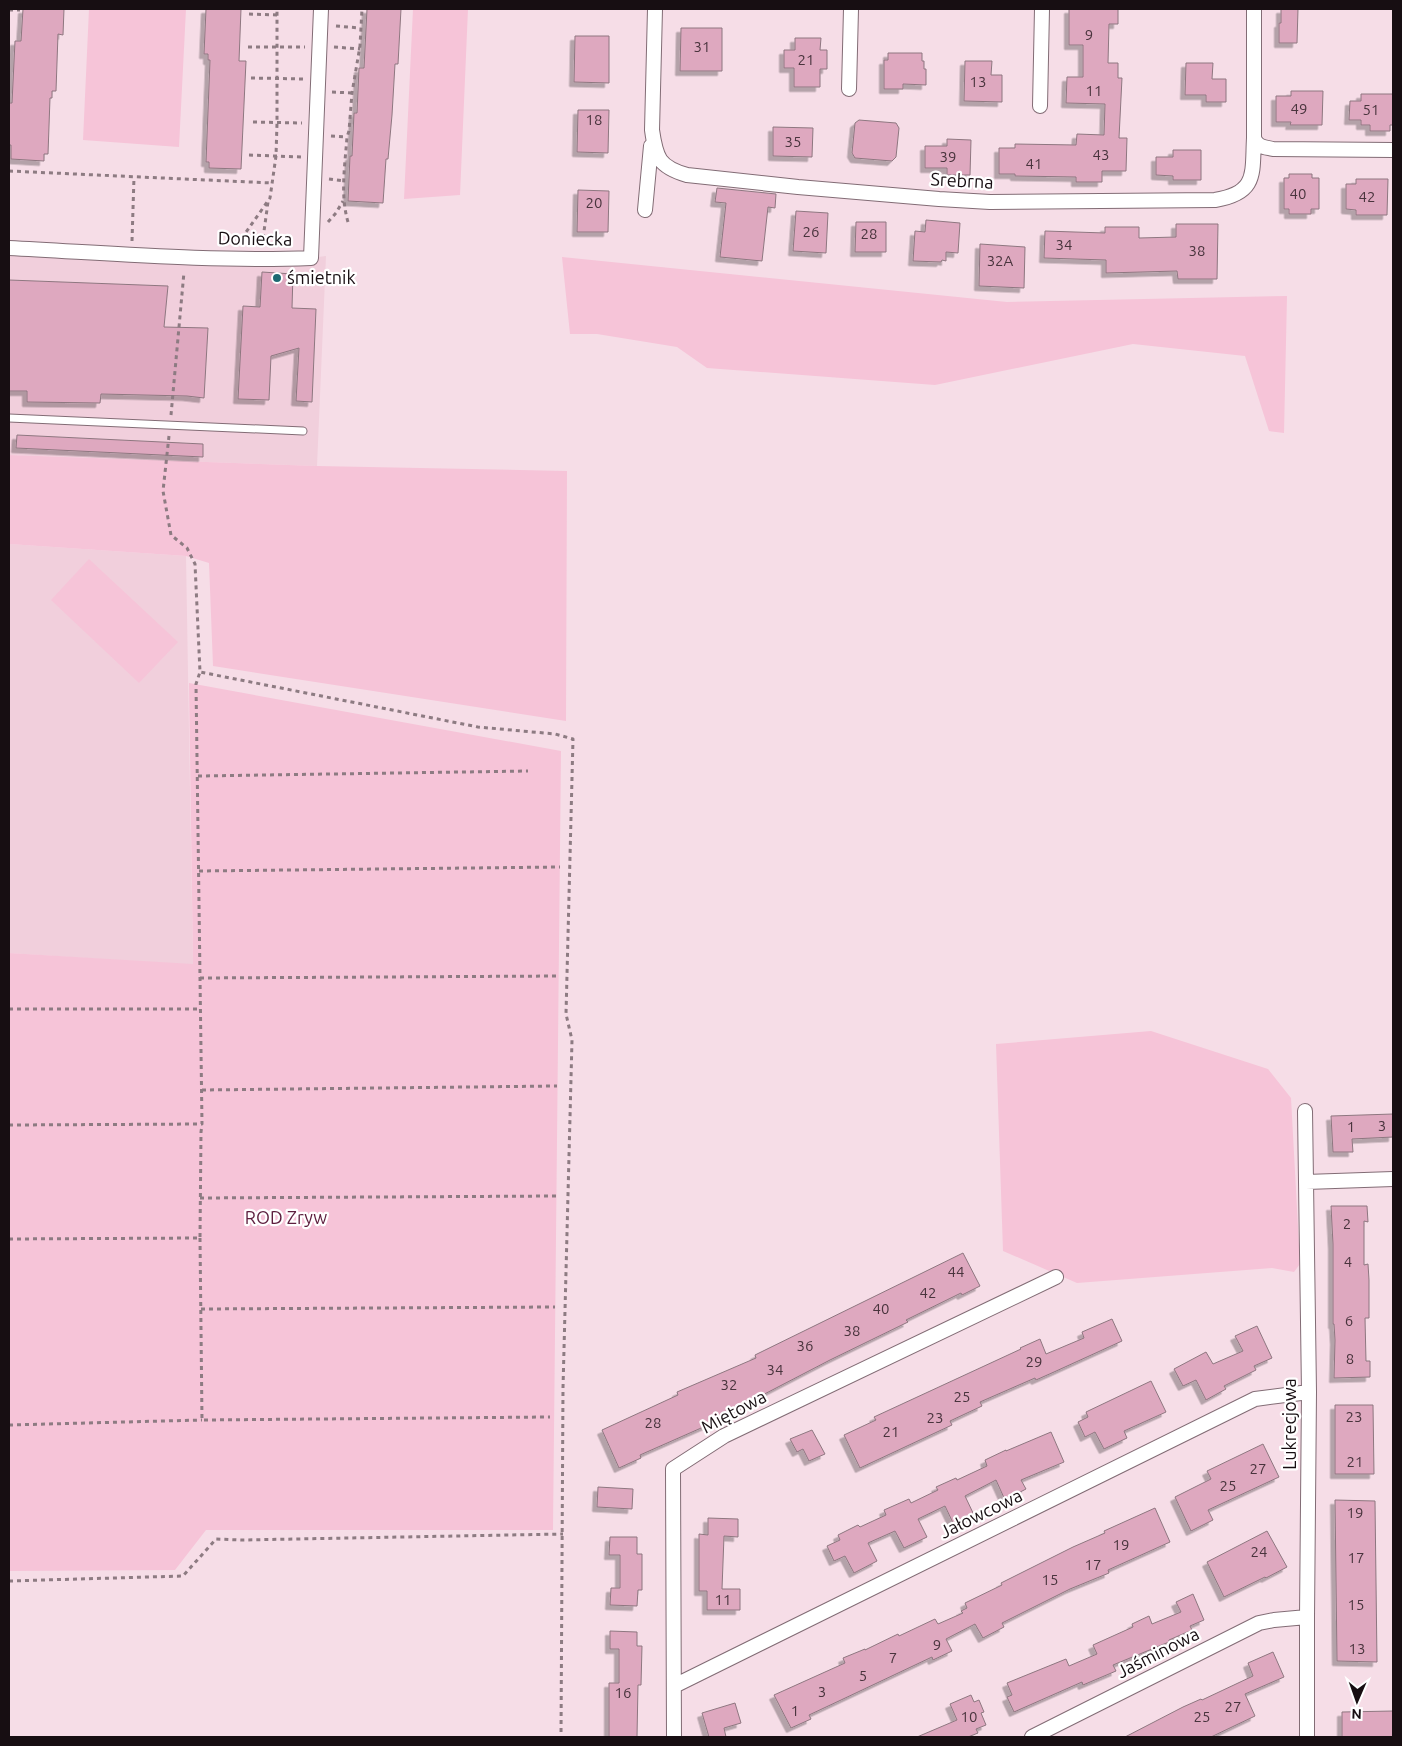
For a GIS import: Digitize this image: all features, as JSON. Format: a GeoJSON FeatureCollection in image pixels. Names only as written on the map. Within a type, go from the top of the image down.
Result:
{"type":"FeatureCollection","features":[{"type":"Feature","properties":{"kind":"street","name":"Doniecka"},"geometry":{"type":"LineString","coordinates":[[9,248],[186,256],[311,258],[318,79],[324,47],[321,9]]}},
{"type":"Feature","properties":{"kind":"street","name":"Srebrna"},"geometry":{"type":"LineString","coordinates":[[645,210],[652,130],[655,9]]}},
{"type":"Feature","properties":{"kind":"street"},"geometry":{"type":"LineString","coordinates":[[849,89],[851,9]]}},
{"type":"Feature","properties":{"kind":"street"},"geometry":{"type":"LineString","coordinates":[[1040,106],[1042,9]]}},
{"type":"Feature","properties":{"kind":"street","name":"Srebrna"},"geometry":{"type":"LineString","coordinates":[[652,130],[657,157],[662,164],[672,171],[687,175],[939,200],[990,202],[1215,200],[1226,198],[1243,190],[1248,184],[1252,172],[1254,138],[1254,9]]}},
{"type":"Feature","properties":{"kind":"street"},"geometry":{"type":"LineString","coordinates":[[1254,138],[1255,143],[1261,147],[1273,149],[1393,150]]}},
{"type":"Feature","properties":{"kind":"street","name":"Lukrecjowa"},"geometry":{"type":"LineString","coordinates":[[1305,1111],[1309,1392],[1306,1617],[1307,1737]]}},
{"type":"Feature","properties":{"kind":"street"},"geometry":{"type":"LineString","coordinates":[[1306,1182],[1393,1179]]}},
{"type":"Feature","properties":{"kind":"street","name":"Miętowa"},"geometry":{"type":"LineString","coordinates":[[674,1737],[673,1469],[724,1436],[1056,1277]]}},
{"type":"Feature","properties":{"kind":"street","name":"Jałowcowa"},"geometry":{"type":"LineString","coordinates":[[674,1686],[1254,1399],[1309,1392]]}},
{"type":"Feature","properties":{"kind":"street","name":"Jaśminowa"},"geometry":{"type":"LineString","coordinates":[[1032,1737],[1259,1623],[1306,1617]]}},
{"type":"Feature","properties":{"kind":"lane"},"geometry":{"type":"LineString","coordinates":[[9,418],[303,431]]}},
{"type":"Feature","properties":{"kind":"path"},"geometry":{"type":"LineString","coordinates":[[236,246],[270,198],[276,156],[277,9]]}},
{"type":"Feature","properties":{"kind":"path"},"geometry":{"type":"LineString","coordinates":[[348,222],[343,200],[344,181],[352,93],[360,49],[362,9]]}},
{"type":"Feature","properties":{"kind":"path"},"geometry":{"type":"LineString","coordinates":[[9,10],[20,10]]}},
{"type":"Feature","properties":{"kind":"path"},"geometry":{"type":"LineString","coordinates":[[249,14],[277,15]]}},
{"type":"Feature","properties":{"kind":"path"},"geometry":{"type":"LineString","coordinates":[[330,26],[360,28]]}},
{"type":"Feature","properties":{"kind":"path"},"geometry":{"type":"LineString","coordinates":[[248,46],[360,49]]}},
{"type":"Feature","properties":{"kind":"path"},"geometry":{"type":"LineString","coordinates":[[251,78],[318,79]]}},
{"type":"Feature","properties":{"kind":"path"},"geometry":{"type":"LineString","coordinates":[[327,92],[352,93]]}},
{"type":"Feature","properties":{"kind":"path"},"geometry":{"type":"LineString","coordinates":[[253,122],[304,123]]}},
{"type":"Feature","properties":{"kind":"path"},"geometry":{"type":"LineString","coordinates":[[325,136],[347,137]]}},
{"type":"Feature","properties":{"kind":"path"},"geometry":{"type":"LineString","coordinates":[[249,155],[302,157]]}},
{"type":"Feature","properties":{"kind":"path"},"geometry":{"type":"LineString","coordinates":[[9,171],[272,184]]}},
{"type":"Feature","properties":{"kind":"path"},"geometry":{"type":"LineString","coordinates":[[132,241],[134,177]]}},
{"type":"Feature","properties":{"kind":"path"},"geometry":{"type":"LineString","coordinates":[[323,178],[344,181]]}},
{"type":"Feature","properties":{"kind":"path"},"geometry":{"type":"LineString","coordinates":[[326,224],[336,213],[343,200]]}},
{"type":"Feature","properties":{"kind":"path"},"geometry":{"type":"LineString","coordinates":[[262,247],[268,202]]}},
{"type":"Feature","properties":{"kind":"path"},"geometry":{"type":"LineString","coordinates":[[186,256],[164,491],[171,535],[187,548],[195,564],[200,672],[196,684],[202,1090],[200,1198],[202,1420]]}},
{"type":"Feature","properties":{"kind":"path"},"geometry":{"type":"LineString","coordinates":[[200,672],[478,727],[555,734],[573,738],[566,1014],[572,1040],[563,1388],[561,1737]]}},
{"type":"Feature","properties":{"kind":"path"},"geometry":{"type":"LineString","coordinates":[[198,776],[528,772]]}},
{"type":"Feature","properties":{"kind":"path"},"geometry":{"type":"LineString","coordinates":[[199,871],[560,867]]}},
{"type":"Feature","properties":{"kind":"path"},"geometry":{"type":"LineString","coordinates":[[200,978],[558,976]]}},
{"type":"Feature","properties":{"kind":"path"},"geometry":{"type":"LineString","coordinates":[[9,1009],[201,1008]]}},
{"type":"Feature","properties":{"kind":"path"},"geometry":{"type":"LineString","coordinates":[[202,1090],[557,1086]]}},
{"type":"Feature","properties":{"kind":"path"},"geometry":{"type":"LineString","coordinates":[[9,1124],[202,1124]]}},
{"type":"Feature","properties":{"kind":"path"},"geometry":{"type":"LineString","coordinates":[[200,1198],[556,1196]]}},
{"type":"Feature","properties":{"kind":"path"},"geometry":{"type":"LineString","coordinates":[[9,1239],[200,1238]]}},
{"type":"Feature","properties":{"kind":"path"},"geometry":{"type":"LineString","coordinates":[[201,1309],[555,1307]]}},
{"type":"Feature","properties":{"kind":"path"},"geometry":{"type":"LineString","coordinates":[[9,1425],[202,1420],[550,1418]]}},
{"type":"Feature","properties":{"kind":"path"},"geometry":{"type":"LineString","coordinates":[[9,1581],[183,1576],[216,1539],[563,1534]]}},
{"type":"Feature","properties":{"kind":"shaded area"},"geometry":{"type":"Polygon","coordinates":[[[9,248],[311,258],[326,256],[317,466],[9,455],[9,248]]]}},
{"type":"Feature","properties":{"kind":"shaded area"},"geometry":{"type":"Polygon","coordinates":[[[9,544],[186,556],[193,965],[9,953],[9,544]]]}},
{"type":"Feature","properties":{"kind":"green space"},"geometry":{"type":"Polygon","coordinates":[[[89,9],[186,9],[179,147],[83,140],[89,9]]]}},
{"type":"Feature","properties":{"kind":"green space"},"geometry":{"type":"Polygon","coordinates":[[[413,9],[468,9],[460,195],[404,199],[413,9]]]}},
{"type":"Feature","properties":{"kind":"green space"},"geometry":{"type":"Polygon","coordinates":[[[562,257],[1007,302],[1287,296],[1284,433],[1269,431],[1245,356],[1133,344],[935,385],[707,368],[677,347],[597,334],[570,334],[562,257]]]}},
{"type":"Feature","properties":{"kind":"green space"},"geometry":{"type":"Polygon","coordinates":[[[9,455],[317,466],[567,471],[566,721],[213,666],[209,563],[186,556],[9,544],[9,455]]]}},
{"type":"Feature","properties":{"kind":"green space"},"geometry":{"type":"Polygon","coordinates":[[[89,559],[178,642],[139,683],[51,600],[89,559]]]}},
{"type":"Feature","properties":{"kind":"green space","name":"ROD Zryw"},"geometry":{"type":"Polygon","coordinates":[[[189,683],[561,751],[553,1530],[206,1530],[175,1570],[9,1571],[9,953],[193,964],[189,683]]]}},
{"type":"Feature","properties":{"kind":"green space"},"geometry":{"type":"Polygon","coordinates":[[[1151,1031],[1268,1069],[1291,1098],[1300,1264],[1294,1272],[1272,1268],[1077,1283],[1003,1251],[996,1044],[1151,1031]]]}},
{"type":"Feature","properties":{"kind":"building"},"geometry":{"type":"Polygon","coordinates":[[[23,9],[64,9],[63,35],[58,34],[56,91],[52,91],[52,98],[50,98],[48,154],[44,154],[44,161],[11,159],[11,145],[9,145],[9,103],[12,103],[15,41],[21,41],[23,9]]]}},
{"type":"Feature","properties":{"kind":"building"},"geometry":{"type":"Polygon","coordinates":[[[206,9],[241,9],[239,61],[246,61],[241,169],[209,168],[209,162],[206,162],[210,60],[208,60],[208,54],[204,54],[206,9]]]}},
{"type":"Feature","properties":{"kind":"building"},"geometry":{"type":"Polygon","coordinates":[[[367,9],[401,9],[398,64],[395,64],[383,203],[348,201],[354,113],[357,113],[359,68],[364,68],[367,9]]]}},
{"type":"Feature","properties":{"kind":"building"},"geometry":{"type":"Polygon","coordinates":[[[1069,9],[1118,9],[1118,24],[1109,24],[1108,63],[1118,63],[1118,78],[1122,78],[1119,138],[1127,138],[1126,171],[1102,171],[1102,182],[1076,182],[1076,177],[999,174],[999,148],[1015,148],[1015,144],[1076,145],[1077,134],[1104,135],[1105,104],[1066,103],[1067,77],[1083,77],[1083,45],[1069,45],[1069,9]]]}},
{"type":"Feature","properties":{"kind":"building"},"geometry":{"type":"Polygon","coordinates":[[[1281,9],[1298,9],[1297,43],[1279,43],[1281,9]]]}},
{"type":"Feature","properties":{"kind":"building"},"geometry":{"type":"Polygon","coordinates":[[[681,28],[722,28],[722,71],[680,71],[681,28]]]}},
{"type":"Feature","properties":{"kind":"building"},"geometry":{"type":"Polygon","coordinates":[[[575,36],[609,36],[609,83],[574,82],[575,36]]]}},
{"type":"Feature","properties":{"kind":"building"},"geometry":{"type":"Polygon","coordinates":[[[795,38],[821,38],[820,50],[827,50],[827,69],[820,69],[820,87],[794,87],[794,68],[784,68],[784,50],[795,50],[795,38]]]}},
{"type":"Feature","properties":{"kind":"building"},"geometry":{"type":"Polygon","coordinates":[[[888,53],[922,53],[924,69],[926,69],[926,85],[903,84],[903,89],[884,89],[884,60],[888,60],[888,53]]]}},
{"type":"Feature","properties":{"kind":"building"},"geometry":{"type":"Polygon","coordinates":[[[965,61],[992,61],[991,75],[1002,75],[1002,102],[964,101],[965,61]]]}},
{"type":"Feature","properties":{"kind":"building"},"geometry":{"type":"Polygon","coordinates":[[[1186,63],[1213,63],[1212,79],[1226,79],[1226,102],[1206,102],[1206,95],[1185,95],[1186,63]]]}},
{"type":"Feature","properties":{"kind":"building"},"geometry":{"type":"Polygon","coordinates":[[[1291,91],[1323,91],[1322,125],[1290,125],[1291,122],[1276,122],[1276,96],[1291,96],[1291,91]]]}},
{"type":"Feature","properties":{"kind":"building"},"geometry":{"type":"Polygon","coordinates":[[[1361,94],[1393,94],[1393,125],[1390,125],[1390,131],[1370,131],[1370,125],[1361,125],[1361,120],[1349,120],[1350,101],[1361,101],[1361,94]]]}},
{"type":"Feature","properties":{"kind":"building"},"geometry":{"type":"Polygon","coordinates":[[[578,110],[609,110],[608,153],[577,152],[578,110]]]}},
{"type":"Feature","properties":{"kind":"building"},"geometry":{"type":"Polygon","coordinates":[[[859,120],[896,123],[899,128],[896,157],[892,161],[855,158],[852,153],[855,123],[859,120]]]}},
{"type":"Feature","properties":{"kind":"building"},"geometry":{"type":"Polygon","coordinates":[[[773,127],[813,128],[812,157],[773,156],[773,127]]]}},
{"type":"Feature","properties":{"kind":"building"},"geometry":{"type":"Polygon","coordinates":[[[947,139],[971,140],[970,175],[947,175],[947,168],[925,168],[925,146],[947,146],[947,139]]]}},
{"type":"Feature","properties":{"kind":"building"},"geometry":{"type":"Polygon","coordinates":[[[1173,150],[1201,150],[1201,180],[1173,180],[1173,176],[1156,175],[1156,157],[1173,157],[1173,150]]]}},
{"type":"Feature","properties":{"kind":"building"},"geometry":{"type":"Polygon","coordinates":[[[1289,174],[1312,174],[1312,178],[1319,178],[1319,209],[1311,209],[1311,214],[1289,214],[1289,209],[1284,209],[1284,178],[1289,178],[1289,174]]]}},
{"type":"Feature","properties":{"kind":"building"},"geometry":{"type":"Polygon","coordinates":[[[1356,179],[1388,179],[1387,215],[1356,215],[1356,210],[1346,209],[1346,184],[1356,184],[1356,179]]]}},
{"type":"Feature","properties":{"kind":"building"},"geometry":{"type":"Polygon","coordinates":[[[717,188],[776,194],[775,208],[768,207],[762,261],[720,257],[726,203],[715,202],[717,188]]]}},
{"type":"Feature","properties":{"kind":"building"},"geometry":{"type":"Polygon","coordinates":[[[578,190],[609,191],[608,232],[577,232],[578,190]]]}},
{"type":"Feature","properties":{"kind":"building"},"geometry":{"type":"Polygon","coordinates":[[[796,211],[828,213],[826,253],[793,251],[796,211]]]}},
{"type":"Feature","properties":{"kind":"building"},"geometry":{"type":"Polygon","coordinates":[[[926,220],[960,223],[958,253],[946,252],[946,261],[942,260],[941,262],[913,261],[915,231],[925,232],[926,220]]]}},
{"type":"Feature","properties":{"kind":"building"},"geometry":{"type":"Polygon","coordinates":[[[856,222],[886,222],[886,252],[855,252],[856,222]]]}},
{"type":"Feature","properties":{"kind":"building"},"geometry":{"type":"Polygon","coordinates":[[[1176,224],[1218,224],[1217,279],[1178,279],[1177,271],[1106,273],[1106,260],[1044,258],[1045,231],[1105,233],[1105,227],[1139,227],[1139,238],[1176,237],[1176,224]]]}},
{"type":"Feature","properties":{"kind":"building"},"geometry":{"type":"Polygon","coordinates":[[[980,244],[1025,247],[1024,288],[979,286],[980,244]]]}},
{"type":"Feature","properties":{"kind":"building"},"geometry":{"type":"Polygon","coordinates":[[[262,272],[293,274],[292,308],[316,309],[312,402],[296,401],[299,348],[271,356],[269,400],[238,399],[243,306],[260,307],[262,272]]]}},
{"type":"Feature","properties":{"kind":"building"},"geometry":{"type":"Polygon","coordinates":[[[9,280],[168,286],[164,327],[208,328],[204,398],[101,394],[100,403],[27,402],[27,391],[9,391],[9,280]]]}},
{"type":"Feature","properties":{"kind":"building"},"geometry":{"type":"Polygon","coordinates":[[[17,435],[203,444],[203,457],[16,448],[17,435]]]}},
{"type":"Feature","properties":{"kind":"building"},"geometry":{"type":"Polygon","coordinates":[[[1393,1114],[1393,1137],[1352,1139],[1353,1152],[1333,1152],[1331,1116],[1393,1114]]]}},
{"type":"Feature","properties":{"kind":"building"},"geometry":{"type":"Polygon","coordinates":[[[1331,1206],[1367,1206],[1368,1222],[1364,1221],[1364,1265],[1368,1264],[1369,1280],[1369,1318],[1365,1318],[1366,1361],[1370,1361],[1370,1377],[1334,1378],[1335,1340],[1333,1324],[1331,1206]]]}},
{"type":"Feature","properties":{"kind":"building"},"geometry":{"type":"Polygon","coordinates":[[[963,1253],[980,1286],[962,1295],[961,1293],[906,1320],[908,1322],[830,1360],[754,1401],[715,1418],[717,1421],[640,1455],[641,1458],[619,1468],[602,1430],[678,1395],[677,1392],[756,1358],[755,1355],[963,1253]]]}},
{"type":"Feature","properties":{"kind":"building"},"geometry":{"type":"Polygon","coordinates":[[[1112,1319],[1122,1341],[1036,1380],[1035,1378],[980,1402],[982,1406],[950,1421],[952,1425],[860,1468],[844,1435],[876,1420],[874,1417],[1040,1339],[1046,1354],[1084,1338],[1082,1332],[1112,1319]]]}},
{"type":"Feature","properties":{"kind":"building"},"geometry":{"type":"Polygon","coordinates":[[[1257,1326],[1272,1358],[1254,1366],[1256,1370],[1224,1386],[1226,1389],[1206,1400],[1196,1380],[1183,1386],[1174,1369],[1206,1352],[1213,1364],[1243,1351],[1235,1336],[1257,1326]]]}},
{"type":"Feature","properties":{"kind":"building"},"geometry":{"type":"Polygon","coordinates":[[[1151,1381],[1166,1412],[1124,1431],[1127,1438],[1104,1449],[1095,1432],[1085,1437],[1078,1422],[1088,1417],[1086,1412],[1151,1381]]]}},
{"type":"Feature","properties":{"kind":"building"},"geometry":{"type":"Polygon","coordinates":[[[1335,1405],[1373,1405],[1374,1474],[1335,1474],[1335,1405]]]}},
{"type":"Feature","properties":{"kind":"building"},"geometry":{"type":"Polygon","coordinates":[[[812,1430],[825,1454],[809,1461],[803,1449],[797,1452],[790,1439],[812,1430]]]}},
{"type":"Feature","properties":{"kind":"building"},"geometry":{"type":"Polygon","coordinates":[[[1051,1432],[1064,1462],[1021,1480],[1026,1489],[1005,1500],[996,1480],[965,1496],[974,1515],[954,1525],[945,1506],[918,1519],[927,1537],[904,1548],[895,1531],[868,1543],[877,1561],[854,1573],[845,1556],[834,1561],[827,1546],[840,1540],[838,1535],[858,1525],[860,1527],[886,1515],[884,1510],[909,1499],[911,1503],[938,1490],[936,1487],[956,1478],[957,1480],[987,1466],[985,1460],[1051,1432]]]}},
{"type":"Feature","properties":{"kind":"building"},"geometry":{"type":"Polygon","coordinates":[[[1263,1444],[1279,1477],[1208,1510],[1213,1520],[1191,1531],[1175,1497],[1211,1479],[1207,1471],[1263,1444]]]}},
{"type":"Feature","properties":{"kind":"building"},"geometry":{"type":"Polygon","coordinates":[[[598,1487],[633,1489],[632,1509],[597,1507],[598,1487]]]}},
{"type":"Feature","properties":{"kind":"building"},"geometry":{"type":"Polygon","coordinates":[[[1335,1500],[1375,1501],[1377,1662],[1337,1661],[1335,1500]]]}},
{"type":"Feature","properties":{"kind":"building"},"geometry":{"type":"Polygon","coordinates":[[[1155,1508],[1170,1542],[1108,1570],[1109,1573],[1070,1589],[1002,1623],[1004,1627],[983,1638],[975,1624],[946,1639],[952,1651],[933,1660],[932,1657],[809,1715],[811,1719],[791,1728],[774,1695],[845,1663],[843,1658],[898,1634],[899,1636],[935,1619],[938,1624],[963,1613],[961,1611],[967,1608],[965,1603],[1002,1585],[1001,1583],[1105,1533],[1104,1531],[1155,1508]]]}},
{"type":"Feature","properties":{"kind":"building"},"geometry":{"type":"Polygon","coordinates":[[[708,1518],[738,1519],[738,1537],[724,1536],[722,1589],[740,1589],[740,1610],[707,1610],[707,1591],[699,1591],[699,1534],[708,1535],[708,1518]]]}},
{"type":"Feature","properties":{"kind":"building"},"geometry":{"type":"Polygon","coordinates":[[[1267,1531],[1287,1567],[1224,1597],[1207,1562],[1267,1531]]]}},
{"type":"Feature","properties":{"kind":"building"},"geometry":{"type":"Polygon","coordinates":[[[610,1537],[637,1537],[637,1554],[642,1554],[642,1590],[638,1590],[637,1606],[610,1605],[611,1588],[620,1588],[620,1555],[609,1555],[610,1537]]]}},
{"type":"Feature","properties":{"kind":"building"},"geometry":{"type":"Polygon","coordinates":[[[1193,1594],[1204,1620],[1190,1626],[1192,1630],[1169,1640],[1169,1642],[1113,1665],[1116,1671],[1083,1685],[1082,1682],[1014,1712],[1007,1697],[1012,1695],[1007,1683],[1066,1659],[1069,1666],[1097,1654],[1093,1645],[1133,1627],[1132,1624],[1149,1616],[1152,1624],[1181,1612],[1176,1602],[1193,1594]]]}},
{"type":"Feature","properties":{"kind":"building"},"geometry":{"type":"Polygon","coordinates":[[[610,1631],[637,1632],[637,1646],[642,1646],[641,1685],[638,1685],[637,1737],[609,1737],[609,1683],[619,1683],[619,1649],[610,1649],[610,1631]]]}},
{"type":"Feature","properties":{"kind":"building"},"geometry":{"type":"Polygon","coordinates":[[[1273,1652],[1284,1677],[1245,1694],[1255,1716],[1211,1737],[1125,1737],[1183,1707],[1253,1676],[1248,1663],[1273,1652]]]}},
{"type":"Feature","properties":{"kind":"building"},"geometry":{"type":"Polygon","coordinates":[[[971,1695],[974,1702],[979,1700],[984,1712],[981,1713],[986,1725],[976,1729],[978,1733],[968,1737],[917,1737],[957,1720],[950,1704],[971,1695]]]}},
{"type":"Feature","properties":{"kind":"building"},"geometry":{"type":"Polygon","coordinates":[[[735,1703],[741,1723],[724,1728],[726,1737],[709,1737],[702,1713],[735,1703]]]}},
{"type":"Feature","properties":{"kind":"building"},"geometry":{"type":"Polygon","coordinates":[[[1393,1711],[1393,1737],[1342,1737],[1342,1712],[1393,1711]]]}},
{"type":"Feature","properties":{"kind":"place","name":"śmietnik"},"geometry":{"type":"Point","coordinates":[277,278]}}]}
